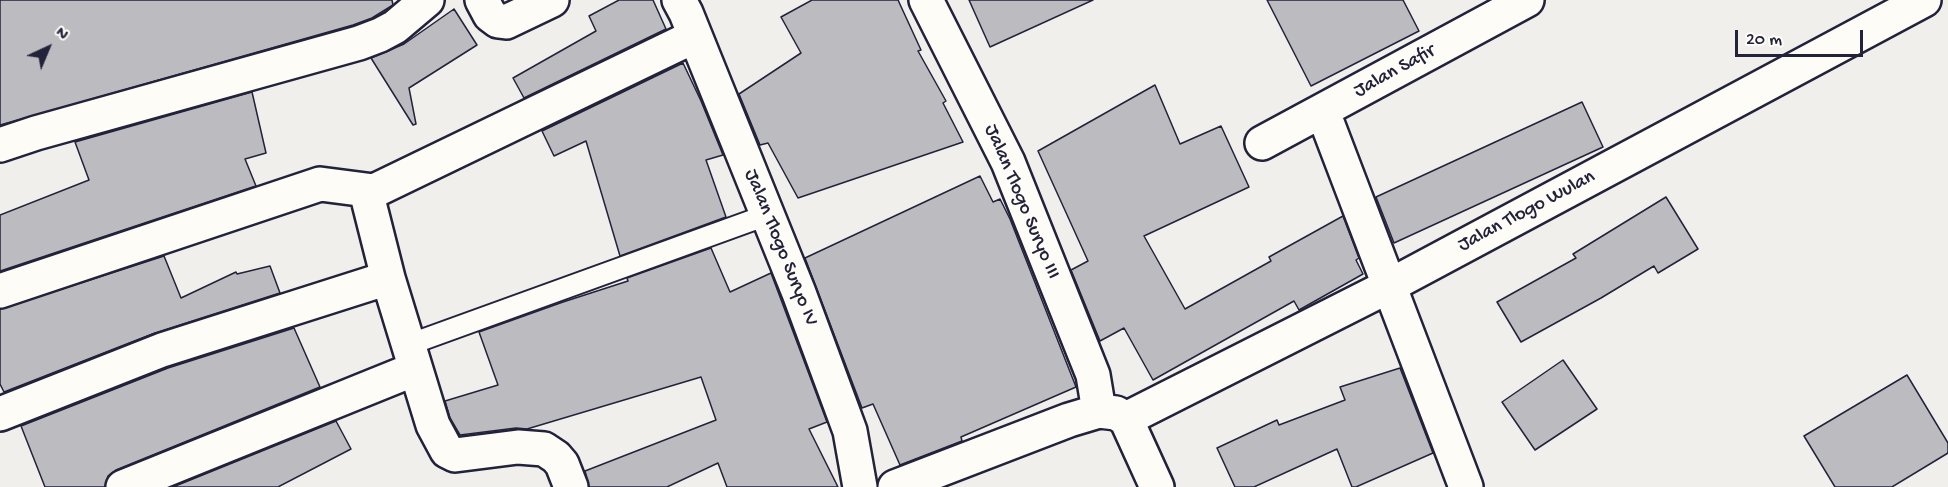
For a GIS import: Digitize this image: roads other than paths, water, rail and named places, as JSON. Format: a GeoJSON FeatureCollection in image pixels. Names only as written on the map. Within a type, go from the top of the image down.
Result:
{"type":"FeatureCollection","features":[{"type":"Feature","properties":{"kind":"street"},"geometry":{"type":"LineString","coordinates":[[0,145],[69,123],[359,43],[394,27],[427,0]]}},
{"type":"Feature","properties":{"kind":"street"},"geometry":{"type":"LineString","coordinates":[[483,0],[490,15],[498,21],[506,22],[552,0]]}},
{"type":"Feature","properties":{"kind":"street","name":"Jalan Tlogo Suryo III"},"geometry":{"type":"LineString","coordinates":[[926,0],[1008,162],[1093,375],[1113,415],[1157,487]]}},
{"type":"Feature","properties":{"kind":"street","name":"Jalan Safir"},"geometry":{"type":"LineString","coordinates":[[1262,143],[1527,0]]}},
{"type":"Feature","properties":{"kind":"street","name":"Jalan Tlogo Wulan"},"geometry":{"type":"LineString","coordinates":[[895,487],[1069,420],[1113,415],[1389,286],[1924,0]]}},
{"type":"Feature","properties":{"kind":"street"},"geometry":{"type":"LineString","coordinates":[[0,291],[320,184],[374,191],[692,12]]}},
{"type":"Feature","properties":{"kind":"street","name":"Jalan Tlogo Suryo IV"},"geometry":{"type":"LineString","coordinates":[[692,12],[850,431],[860,487]]}},
{"type":"Feature","properties":{"kind":"street"},"geometry":{"type":"LineString","coordinates":[[1323,112],[1466,487]]}},
{"type":"Feature","properties":{"kind":"street"},"geometry":{"type":"LineString","coordinates":[[366,191],[388,278],[433,425],[447,451],[455,455],[518,447],[544,449],[556,456],[562,464],[572,487]]}},
{"type":"Feature","properties":{"kind":"street"},"geometry":{"type":"LineString","coordinates":[[0,414],[162,350],[388,278]]}},
{"type":"Feature","properties":{"kind":"street"},"geometry":{"type":"LineString","coordinates":[[123,487],[412,357]]}},
{"type":"Feature","properties":{"kind":"lane"},"geometry":{"type":"LineString","coordinates":[[412,357],[767,215]]}}]}
